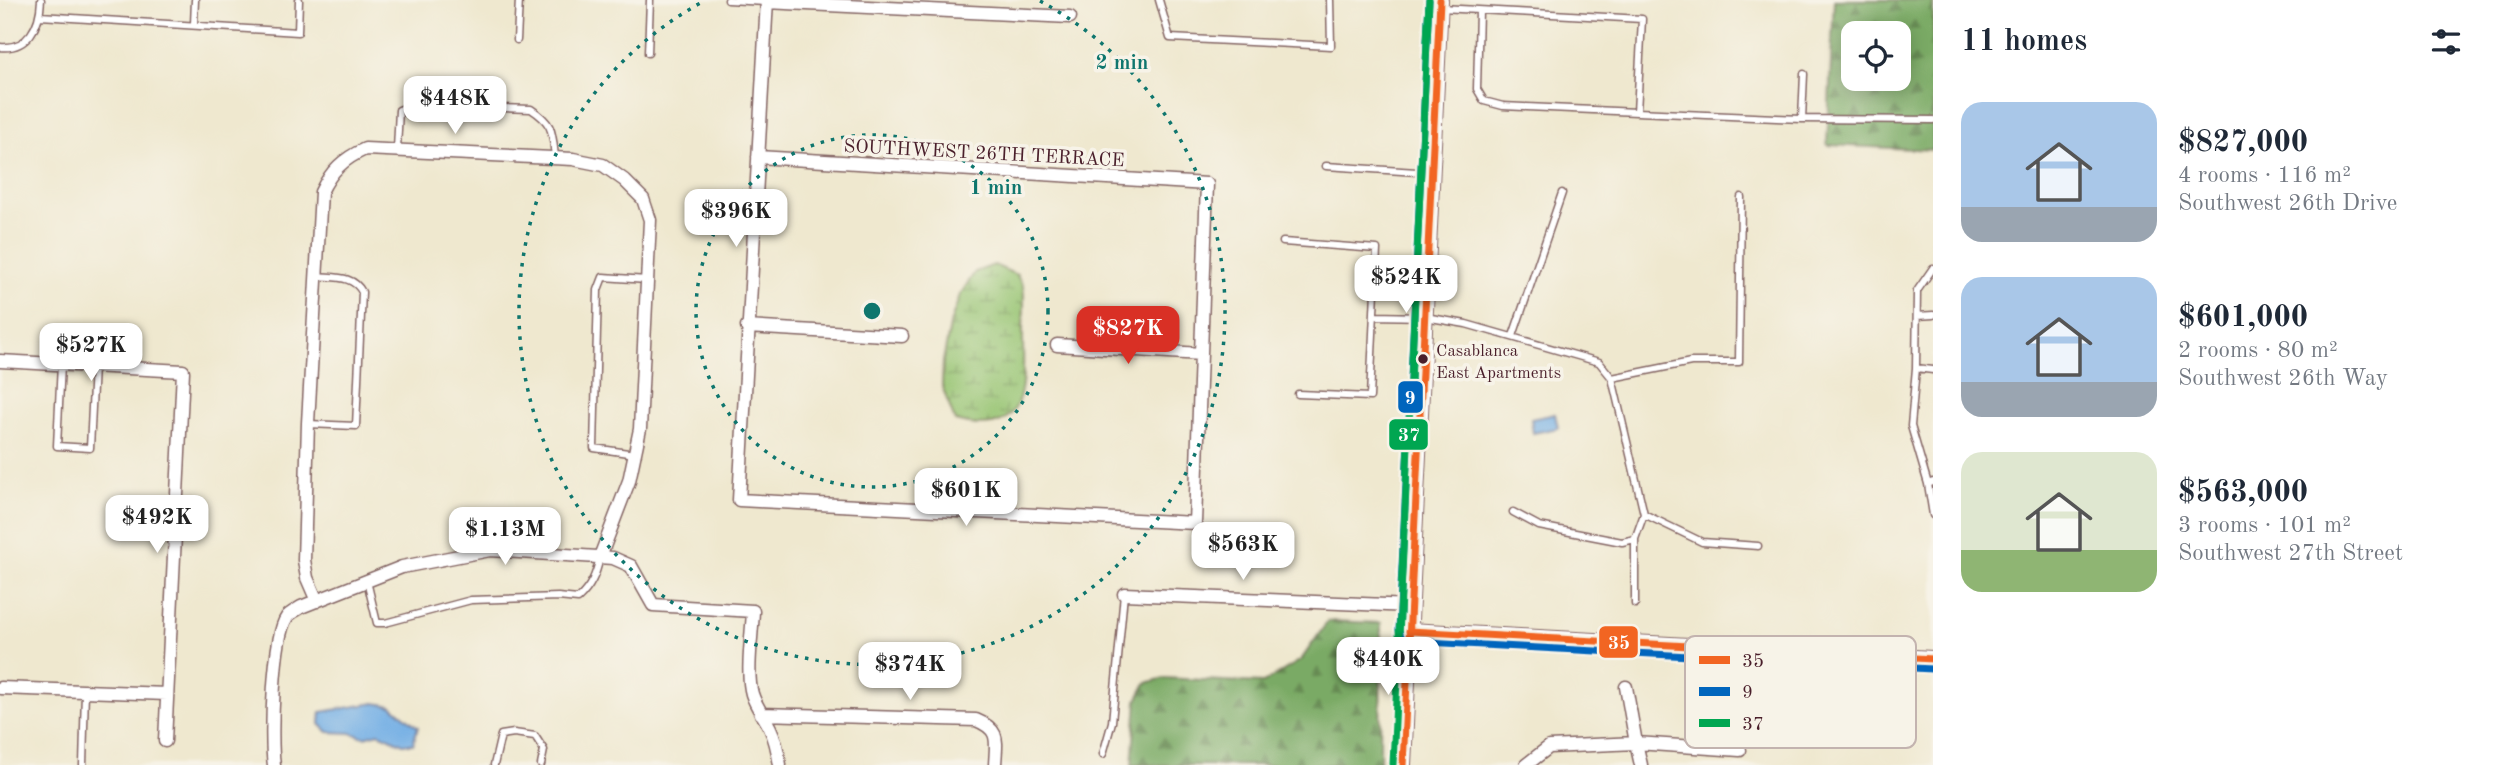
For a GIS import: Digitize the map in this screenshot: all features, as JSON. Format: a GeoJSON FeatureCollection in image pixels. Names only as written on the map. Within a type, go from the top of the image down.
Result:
{"type":"FeatureCollection","features":[{"type":"Feature","properties":{"kind":"street"},"geometry":{"type":"LineString","coordinates":[[1057,345],[1202,354],[1195,523],[739,500],[766,1],[1070,17]]}},
{"type":"Feature","properties":{"kind":"street"},"geometry":{"type":"LineString","coordinates":[[1403,765],[1440,4]]}},
{"type":"Feature","properties":{"kind":"street"},"geometry":{"type":"LineString","coordinates":[[317,601],[307,578],[304,560],[308,424],[321,192],[330,173],[348,157],[365,149],[555,157],[603,165],[624,180],[643,199],[650,220],[640,429],[629,481],[600,557]]}},
{"type":"Feature","properties":{"kind":"street","name":"SOUTHWEST 26TH TERRACE"},"geometry":{"type":"LineString","coordinates":[[758,158],[1207,184],[1202,354]]}},
{"type":"Feature","properties":{"kind":"street"},"geometry":{"type":"LineString","coordinates":[[747,327],[902,336]]}},
{"type":"Feature","properties":{"kind":"street"},"geometry":{"type":"LineString","coordinates":[[0,361],[183,371],[165,741]]}},
{"type":"Feature","properties":{"kind":"street"},"geometry":{"type":"LineString","coordinates":[[274,765],[272,748],[279,637],[287,617],[300,607],[402,567],[490,550],[613,558],[631,566],[653,605],[753,611],[749,677],[751,693],[770,727],[778,748],[780,765]]}},
{"type":"Feature","properties":{"kind":"street"},"geometry":{"type":"LineString","coordinates":[[1125,594],[1410,606]]}},
{"type":"Feature","properties":{"kind":"street"},"geometry":{"type":"LineString","coordinates":[[1409,631],[1685,646]]}},
{"type":"Feature","properties":{"kind":"street"},"geometry":{"type":"LineString","coordinates":[[1626,687],[1641,765]]}},
{"type":"Feature","properties":{"kind":"street"},"geometry":{"type":"LineString","coordinates":[[0,688],[167,694]]}},
{"type":"Feature","properties":{"kind":"street"},"geometry":{"type":"LineString","coordinates":[[761,714],[976,720],[990,726],[997,736],[995,765]]}},
{"type":"Feature","properties":{"kind":"street"},"geometry":{"type":"LineString","coordinates":[[1526,765],[1549,747],[1636,743],[1685,746]]}},
{"type":"Feature","properties":{"kind":"street"},"geometry":{"type":"LineString","coordinates":[[1711,748],[1741,750]]}},
{"type":"Feature","properties":{"kind":"lane"},"geometry":{"type":"LineString","coordinates":[[0,47],[14,48],[24,42],[40,16],[41,0]]}},
{"type":"Feature","properties":{"kind":"lane"},"geometry":{"type":"LineString","coordinates":[[194,24],[195,0]]}},
{"type":"Feature","properties":{"kind":"lane"},"geometry":{"type":"LineString","coordinates":[[40,16],[298,32],[299,0]]}},
{"type":"Feature","properties":{"kind":"lane"},"geometry":{"type":"LineString","coordinates":[[517,40],[519,0]]}},
{"type":"Feature","properties":{"kind":"lane"},"geometry":{"type":"LineString","coordinates":[[648,53],[650,0]]}},
{"type":"Feature","properties":{"kind":"lane"},"geometry":{"type":"LineString","coordinates":[[728,0],[766,1]]}},
{"type":"Feature","properties":{"kind":"lane"},"geometry":{"type":"LineString","coordinates":[[1160,0],[1170,38],[1331,46],[1330,0]]}},
{"type":"Feature","properties":{"kind":"lane"},"geometry":{"type":"LineString","coordinates":[[1440,4],[1479,11],[1642,19],[1637,112]]}},
{"type":"Feature","properties":{"kind":"lane"},"geometry":{"type":"LineString","coordinates":[[1479,11],[1477,89],[1484,101],[1503,106],[1802,119],[1933,120]]}},
{"type":"Feature","properties":{"kind":"lane"},"geometry":{"type":"LineString","coordinates":[[1802,119],[1804,74]]}},
{"type":"Feature","properties":{"kind":"lane"},"geometry":{"type":"LineString","coordinates":[[397,149],[399,110],[412,105],[531,109],[545,118],[552,131],[555,157]]}},
{"type":"Feature","properties":{"kind":"lane"},"geometry":{"type":"LineString","coordinates":[[1326,166],[1432,173]]}},
{"type":"Feature","properties":{"kind":"lane"},"geometry":{"type":"LineString","coordinates":[[1513,335],[1562,193]]}},
{"type":"Feature","properties":{"kind":"lane"},"geometry":{"type":"LineString","coordinates":[[1612,378],[1691,362],[1738,362],[1741,197]]}},
{"type":"Feature","properties":{"kind":"lane"},"geometry":{"type":"LineString","coordinates":[[1283,242],[1377,249],[1370,397],[1298,394]]}},
{"type":"Feature","properties":{"kind":"lane"},"geometry":{"type":"LineString","coordinates":[[1933,268],[1916,291],[1916,369],[1911,426],[1930,483],[1933,515]]}},
{"type":"Feature","properties":{"kind":"lane"},"geometry":{"type":"LineString","coordinates":[[308,424],[356,426],[362,292],[357,283],[349,279],[317,276]]}},
{"type":"Feature","properties":{"kind":"lane"},"geometry":{"type":"LineString","coordinates":[[635,454],[594,448],[598,290],[603,277],[648,281]]}},
{"type":"Feature","properties":{"kind":"lane"},"geometry":{"type":"LineString","coordinates":[[1917,316],[1933,315]]}},
{"type":"Feature","properties":{"kind":"lane"},"geometry":{"type":"LineString","coordinates":[[1374,316],[1424,317],[1466,324],[1513,335],[1599,362],[1612,378],[1644,514],[1636,539],[1635,604]]}},
{"type":"Feature","properties":{"kind":"lane"},"geometry":{"type":"LineString","coordinates":[[61,364],[57,446],[90,448],[94,366]]}},
{"type":"Feature","properties":{"kind":"lane"},"geometry":{"type":"LineString","coordinates":[[1916,369],[1933,370]]}},
{"type":"Feature","properties":{"kind":"lane"},"geometry":{"type":"LineString","coordinates":[[1513,512],[1539,526],[1622,542],[1636,539]]}},
{"type":"Feature","properties":{"kind":"lane"},"geometry":{"type":"LineString","coordinates":[[1644,514],[1702,542],[1758,546]]}},
{"type":"Feature","properties":{"kind":"lane"},"geometry":{"type":"LineString","coordinates":[[367,581],[377,623],[385,623],[471,600],[558,597],[578,599],[596,575],[600,557]]}},
{"type":"Feature","properties":{"kind":"lane"},"geometry":{"type":"LineString","coordinates":[[1103,754],[1112,722],[1125,594]]}},
{"type":"Feature","properties":{"kind":"lane"},"geometry":{"type":"LineString","coordinates":[[83,765],[85,691]]}},
{"type":"Feature","properties":{"kind":"lane"},"geometry":{"type":"LineString","coordinates":[[494,765],[501,735],[514,733],[536,736],[544,750],[541,765]]}},
{"type":"Feature","properties":{"kind":"green space"},"geometry":{"type":"Polygon","coordinates":[[[1834,0],[1933,0],[1933,150],[1827,145],[1834,0]]]}},
{"type":"Feature","properties":{"kind":"green space"},"geometry":{"type":"Polygon","coordinates":[[[994,265],[1017,275],[1023,286],[1023,378],[1020,394],[1016,407],[1008,417],[995,423],[978,425],[955,421],[942,386],[943,361],[951,321],[960,295],[975,272],[994,265]]]}},
{"type":"Feature","properties":{"kind":"green space"},"geometry":{"type":"Polygon","coordinates":[[[1328,621],[1381,623],[1380,765],[1132,765],[1137,700],[1146,683],[1164,678],[1263,683],[1301,660],[1328,621]]]}},
{"type":"Feature","properties":{"kind":"water"},"geometry":{"type":"Polygon","coordinates":[[[1555,414],[1558,428],[1533,433],[1531,419],[1555,414]]]}},
{"type":"Feature","properties":{"kind":"water"},"geometry":{"type":"Polygon","coordinates":[[[375,703],[392,706],[418,727],[413,744],[403,744],[379,733],[364,737],[351,733],[328,732],[320,724],[321,712],[375,703]]]}},
{"type":"Feature","properties":{"kind":"transit line","name":"9"},"geometry":{"type":"LineString","coordinates":[[1429,0],[1399,630],[1401,637],[1408,641],[1685,656]]}},
{"type":"Feature","properties":{"kind":"transit line","name":"37"},"geometry":{"type":"LineString","coordinates":[[1393,764],[1429,0]]}},
{"type":"Feature","properties":{"kind":"transit line","name":"35"},"geometry":{"type":"LineString","coordinates":[[1403,765],[1440,0]]}},
{"type":"Feature","properties":{"kind":"transit line","name":"35"},"geometry":{"type":"LineString","coordinates":[[1409,631],[1685,646]]}},
{"type":"Feature","properties":{"kind":"transit line","name":"35"},"geometry":{"type":"LineString","coordinates":[[1916,658],[1933,659]]}},
{"type":"Feature","properties":{"kind":"transit line","name":"9"},"geometry":{"type":"LineString","coordinates":[[1916,668],[1932,669]]}},
{"type":"Feature","properties":{"kind":"place","name":"Casablanca East Apartments"},"geometry":{"type":"Point","coordinates":[1423,359]}}]}
